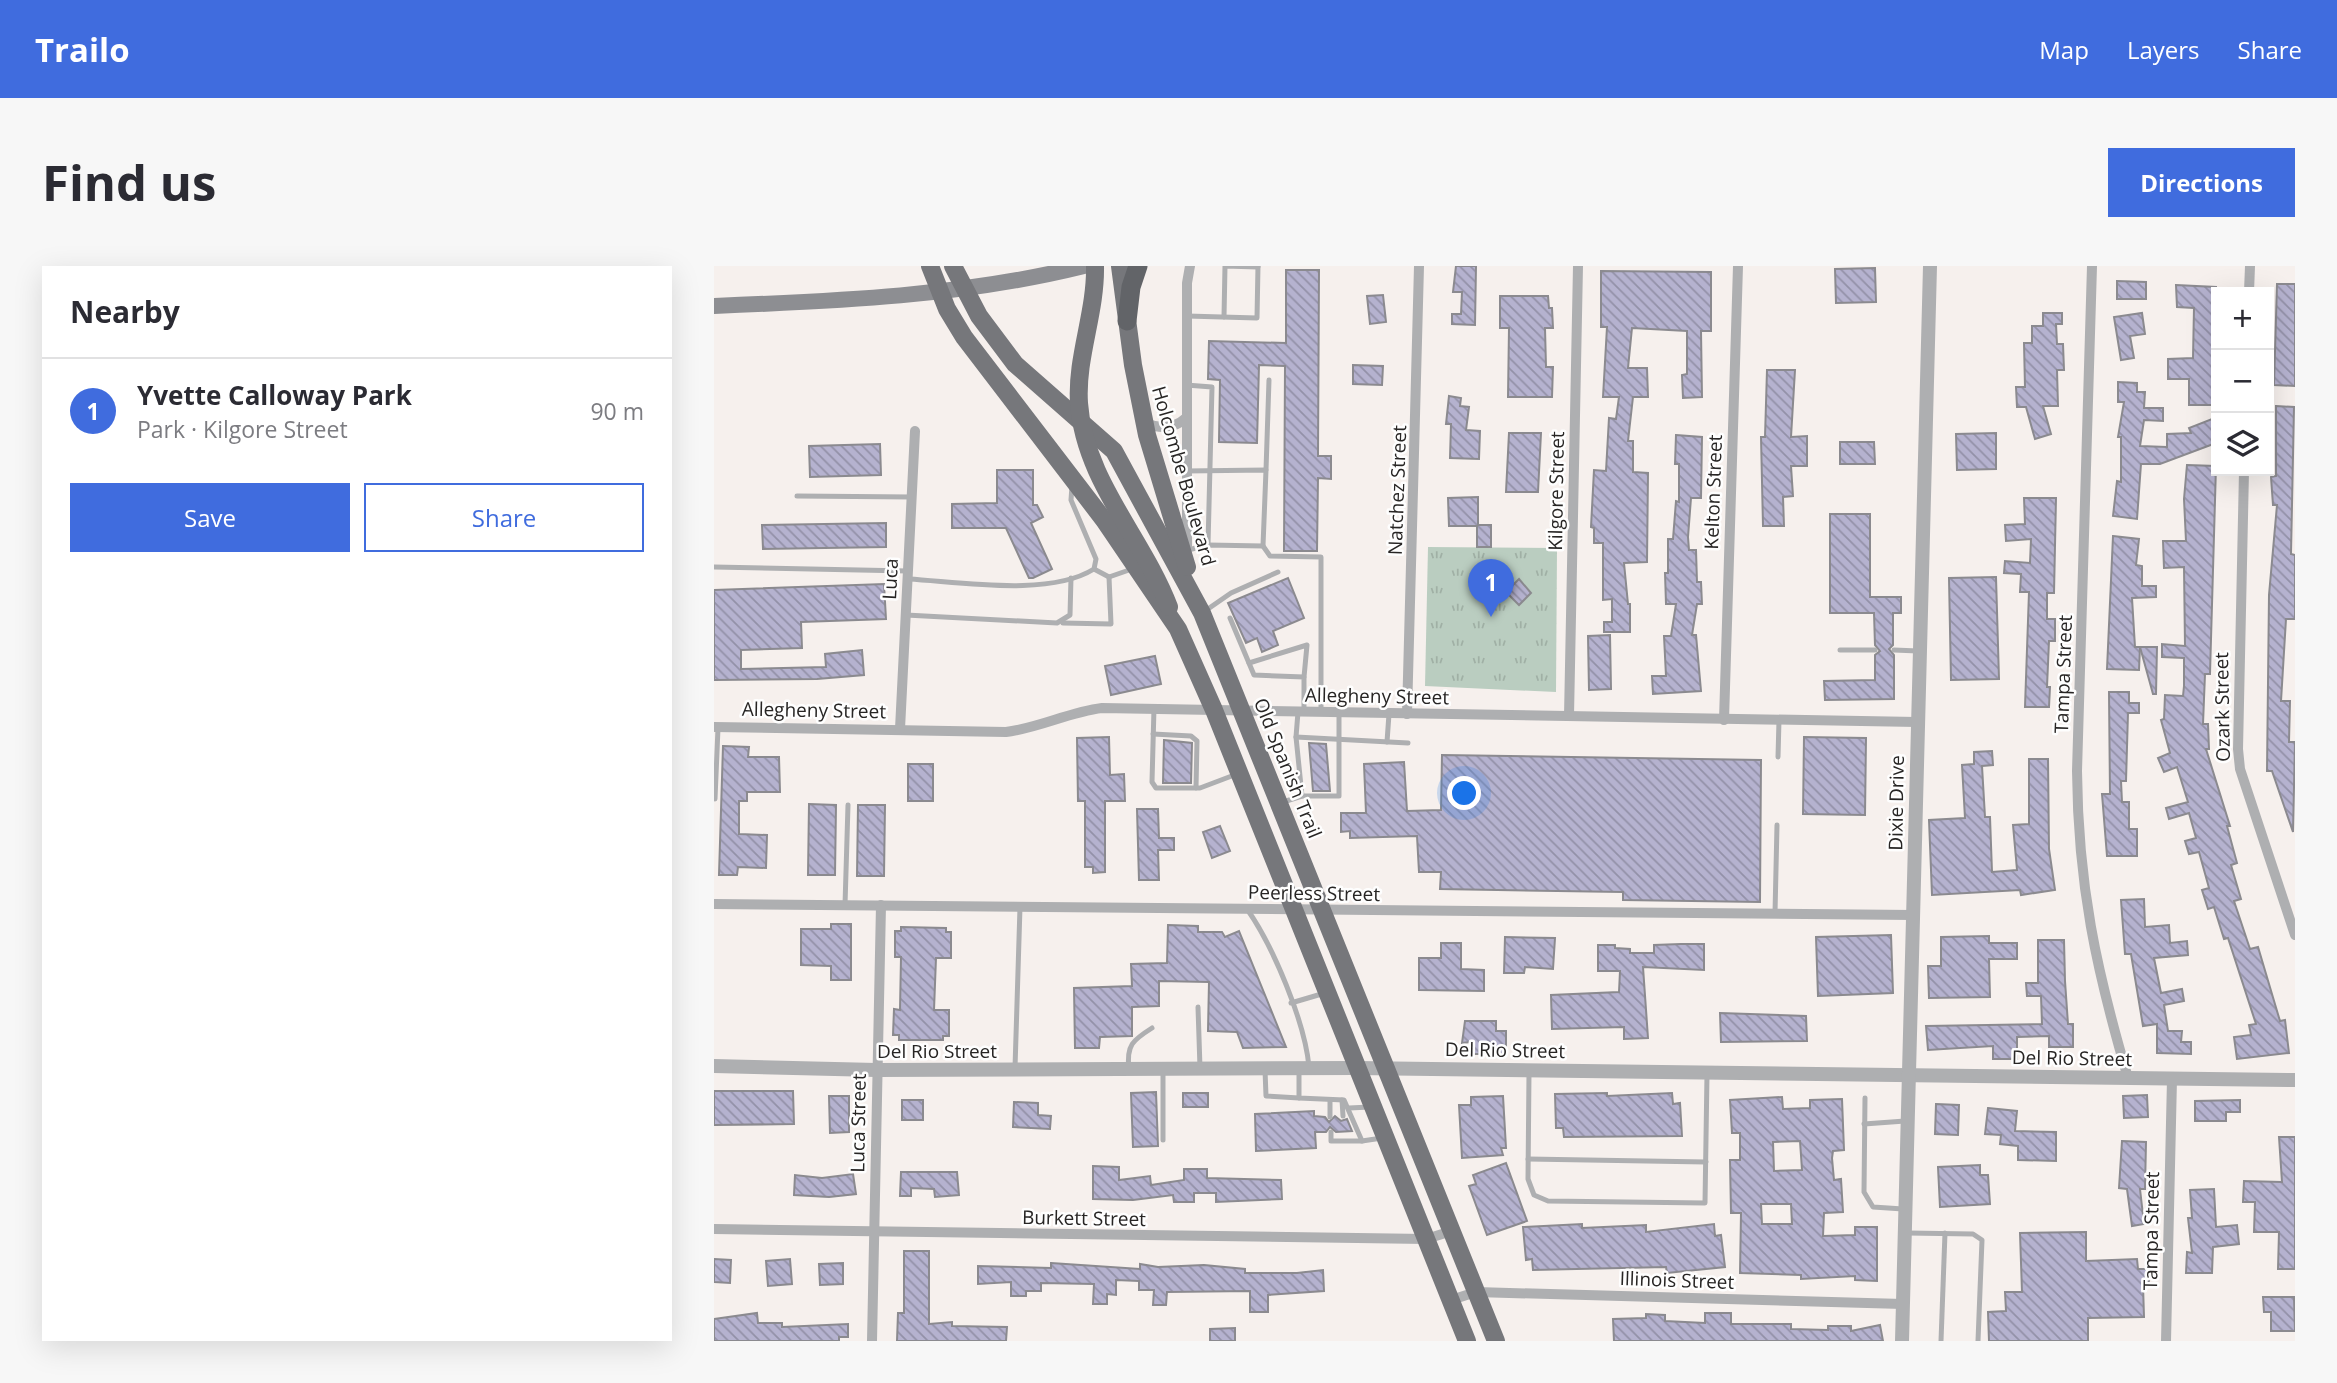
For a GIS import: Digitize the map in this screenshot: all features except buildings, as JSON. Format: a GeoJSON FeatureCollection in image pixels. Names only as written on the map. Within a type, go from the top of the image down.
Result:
{"type":"FeatureCollection","features":[{"type":"Feature","properties":{"kind":"highway"},"geometry":{"type":"LineString","coordinates":[[1127,321],[1131,287],[1138,266]]}},
{"type":"Feature","properties":{"kind":"main road"},"geometry":{"type":"LineString","coordinates":[[930,266],[939,292],[964,337],[1073,480],[1178,629]]}},
{"type":"Feature","properties":{"kind":"main road","name":"Old Spanish Trail"},"geometry":{"type":"LineString","coordinates":[[953,266],[963,290],[996,341],[1015,364],[1108,445],[1125,467],[1202,613],[1496,1341]]}},
{"type":"Feature","properties":{"kind":"main road"},"geometry":{"type":"LineString","coordinates":[[714,306],[963,290],[1028,280],[1084,266]]}},
{"type":"Feature","properties":{"kind":"main road"},"geometry":{"type":"LineString","coordinates":[[1095,266],[1096,295],[1080,377],[1081,421],[1095,467],[1157,575],[1214,710],[1467,1341]]}},
{"type":"Feature","properties":{"kind":"main road","name":"Holcombe Boulevard"},"geometry":{"type":"LineString","coordinates":[[1120,266],[1145,423],[1164,495],[1202,613]]}},
{"type":"Feature","properties":{"kind":"street"},"geometry":{"type":"LineString","coordinates":[[1190,266],[1186,385],[1188,550],[1202,613]]}},
{"type":"Feature","properties":{"kind":"street","name":"Natchez Street"},"geometry":{"type":"LineString","coordinates":[[1407,714],[1419,266]]}},
{"type":"Feature","properties":{"kind":"street","name":"Kilgore Street"},"geometry":{"type":"LineString","coordinates":[[1569,716],[1578,266]]}},
{"type":"Feature","properties":{"kind":"street","name":"Kelton Street"},"geometry":{"type":"LineString","coordinates":[[1724,720],[1738,266]]}},
{"type":"Feature","properties":{"kind":"street","name":"Dixie Drive"},"geometry":{"type":"LineString","coordinates":[[1902,1341],[1930,266]]}},
{"type":"Feature","properties":{"kind":"street","name":"Tampa Street"},"geometry":{"type":"LineString","coordinates":[[2092,266],[2077,771],[2079,844],[2091,939],[2128,1078]]}},
{"type":"Feature","properties":{"kind":"street"},"geometry":{"type":"LineString","coordinates":[[2249,287],[2250,266]]}},
{"type":"Feature","properties":{"kind":"street"},"geometry":{"type":"LineString","coordinates":[[1145,423],[1167,427],[1179,424],[1186,418]]}},
{"type":"Feature","properties":{"kind":"street","name":"Luca"},"geometry":{"type":"LineString","coordinates":[[900,729],[915,431]]}},
{"type":"Feature","properties":{"kind":"street","name":"Ozark Street"},"geometry":{"type":"LineString","coordinates":[[2244,476],[2238,749],[2240,769],[2295,935]]}},
{"type":"Feature","properties":{"kind":"street","name":"Allegheny Street"},"geometry":{"type":"LineString","coordinates":[[716,727],[1006,732],[1027,730],[1085,710],[1154,708],[1917,722]]}},
{"type":"Feature","properties":{"kind":"street","name":"Peerless Street"},"geometry":{"type":"LineString","coordinates":[[714,904],[1913,915]]}},
{"type":"Feature","properties":{"kind":"street","name":"Luca Street"},"geometry":{"type":"LineString","coordinates":[[872,1341],[881,905]]}},
{"type":"Feature","properties":{"kind":"street","name":"Del Rio Street"},"geometry":{"type":"LineString","coordinates":[[714,1066],[876,1070],[1387,1068],[2295,1080]]}},
{"type":"Feature","properties":{"kind":"street","name":"Tampa Street"},"geometry":{"type":"LineString","coordinates":[[2166,1341],[2172,1079]]}},
{"type":"Feature","properties":{"kind":"street","name":"Burkett Street"},"geometry":{"type":"LineString","coordinates":[[714,1229],[1426,1239],[1452,1231]]}},
{"type":"Feature","properties":{"kind":"street","name":"Illinois Street"},"geometry":{"type":"LineString","coordinates":[[1451,1300],[1476,1292],[1903,1304]]}},
{"type":"Feature","properties":{"kind":"lane"},"geometry":{"type":"LineString","coordinates":[[1187,316],[1257,318],[1258,266],[1225,266],[1224,317]]}},
{"type":"Feature","properties":{"kind":"lane"},"geometry":{"type":"LineString","coordinates":[[1269,380],[1263,546],[1270,556],[1321,557],[1321,713]]}},
{"type":"Feature","properties":{"kind":"lane"},"geometry":{"type":"LineString","coordinates":[[1186,385],[1212,387],[1212,471],[1208,545]]}},
{"type":"Feature","properties":{"kind":"lane"},"geometry":{"type":"LineString","coordinates":[[1186,471],[1266,470]]}},
{"type":"Feature","properties":{"kind":"lane"},"geometry":{"type":"LineString","coordinates":[[1073,480],[1070,496],[1096,559],[1094,569]]}},
{"type":"Feature","properties":{"kind":"lane"},"geometry":{"type":"LineString","coordinates":[[797,496],[912,497]]}},
{"type":"Feature","properties":{"kind":"lane"},"geometry":{"type":"LineString","coordinates":[[1188,550],[1208,545],[1263,546]]}},
{"type":"Feature","properties":{"kind":"lane"},"geometry":{"type":"LineString","coordinates":[[714,567],[908,575],[1031,584],[1071,578],[1094,569],[1109,577],[1135,568]]}},
{"type":"Feature","properties":{"kind":"lane"},"geometry":{"type":"LineString","coordinates":[[1202,613],[1231,593],[1278,572]]}},
{"type":"Feature","properties":{"kind":"lane"},"geometry":{"type":"LineString","coordinates":[[906,615],[1111,624],[1109,577]]}},
{"type":"Feature","properties":{"kind":"lane"},"geometry":{"type":"LineString","coordinates":[[1057,623],[1070,615],[1071,578]]}},
{"type":"Feature","properties":{"kind":"lane"},"geometry":{"type":"LineString","coordinates":[[1230,618],[1254,675],[1304,677]]}},
{"type":"Feature","properties":{"kind":"lane"},"geometry":{"type":"LineString","coordinates":[[1249,663],[1307,645],[1296,737],[1302,796]]}},
{"type":"Feature","properties":{"kind":"lane"},"geometry":{"type":"LineString","coordinates":[[1840,650],[1875,650]]}},
{"type":"Feature","properties":{"kind":"lane"},"geometry":{"type":"LineString","coordinates":[[1894,650],[1918,651]]}},
{"type":"Feature","properties":{"kind":"lane"},"geometry":{"type":"LineString","coordinates":[[1154,708],[1152,782],[1156,788],[1196,788],[1239,773]]}},
{"type":"Feature","properties":{"kind":"lane"},"geometry":{"type":"LineString","coordinates":[[1280,803],[1302,796],[1339,796],[1339,713]]}},
{"type":"Feature","properties":{"kind":"lane"},"geometry":{"type":"LineString","coordinates":[[1387,742],[1390,714]]}},
{"type":"Feature","properties":{"kind":"lane"},"geometry":{"type":"LineString","coordinates":[[1778,757],[1779,720]]}},
{"type":"Feature","properties":{"kind":"lane"},"geometry":{"type":"LineString","coordinates":[[715,799],[716,727]]}},
{"type":"Feature","properties":{"kind":"lane"},"geometry":{"type":"LineString","coordinates":[[1153,734],[1191,736],[1197,741],[1196,788]]}},
{"type":"Feature","properties":{"kind":"lane"},"geometry":{"type":"LineString","coordinates":[[1296,737],[1408,743]]}},
{"type":"Feature","properties":{"kind":"lane"},"geometry":{"type":"LineString","coordinates":[[845,905],[848,805]]}},
{"type":"Feature","properties":{"kind":"lane"},"geometry":{"type":"LineString","coordinates":[[1775,914],[1777,825]]}},
{"type":"Feature","properties":{"kind":"lane"},"geometry":{"type":"LineString","coordinates":[[1015,1069],[1020,907]]}},
{"type":"Feature","properties":{"kind":"lane"},"geometry":{"type":"LineString","coordinates":[[1247,909],[1265,935],[1307,1046],[1299,1098]]}},
{"type":"Feature","properties":{"kind":"lane"},"geometry":{"type":"LineString","coordinates":[[1291,1003],[1327,992]]}},
{"type":"Feature","properties":{"kind":"lane"},"geometry":{"type":"LineString","coordinates":[[1198,1007],[1200,1069]]}},
{"type":"Feature","properties":{"kind":"lane"},"geometry":{"type":"LineString","coordinates":[[1129,1069],[1127,1052],[1131,1041],[1152,1028]]}},
{"type":"Feature","properties":{"kind":"lane"},"geometry":{"type":"LineString","coordinates":[[1265,1068],[1266,1096],[1342,1100],[1349,1108],[1362,1141]]}},
{"type":"Feature","properties":{"kind":"lane"},"geometry":{"type":"LineString","coordinates":[[1163,1069],[1163,1140]]}},
{"type":"Feature","properties":{"kind":"lane"},"geometry":{"type":"LineString","coordinates":[[1529,1070],[1528,1159],[1531,1189],[1534,1195],[1548,1201],[1705,1203],[1707,1073]]}},
{"type":"Feature","properties":{"kind":"lane"},"geometry":{"type":"LineString","coordinates":[[1865,1098],[1867,1199],[1873,1207],[1906,1209]]}},
{"type":"Feature","properties":{"kind":"lane"},"geometry":{"type":"LineString","coordinates":[[1330,1116],[1331,1100]]}},
{"type":"Feature","properties":{"kind":"lane"},"geometry":{"type":"LineString","coordinates":[[1342,1100],[1343,1116]]}},
{"type":"Feature","properties":{"kind":"lane"},"geometry":{"type":"LineString","coordinates":[[1349,1108],[1373,1107]]}},
{"type":"Feature","properties":{"kind":"lane"},"geometry":{"type":"LineString","coordinates":[[1864,1124],[1908,1121]]}},
{"type":"Feature","properties":{"kind":"lane"},"geometry":{"type":"LineString","coordinates":[[1344,1131],[1344,1141]]}},
{"type":"Feature","properties":{"kind":"lane"},"geometry":{"type":"LineString","coordinates":[[1331,1132],[1331,1142],[1385,1137]]}},
{"type":"Feature","properties":{"kind":"lane"},"geometry":{"type":"LineString","coordinates":[[1528,1159],[1706,1162]]}},
{"type":"Feature","properties":{"kind":"lane"},"geometry":{"type":"LineString","coordinates":[[1905,1233],[1973,1234],[1982,1240],[1978,1341]]}},
{"type":"Feature","properties":{"kind":"lane"},"geometry":{"type":"LineString","coordinates":[[1941,1341],[1945,1233]]}},
{"type":"Feature","properties":{"kind":"green space"},"geometry":{"type":"Polygon","coordinates":[[[1428,547],[1557,548],[1556,692],[1425,686],[1428,547]]]}},
{"type":"Feature","properties":{"kind":"place","name":"Yvette Calloway Park"},"geometry":{"type":"Point","coordinates":[1491,617]}}]}
